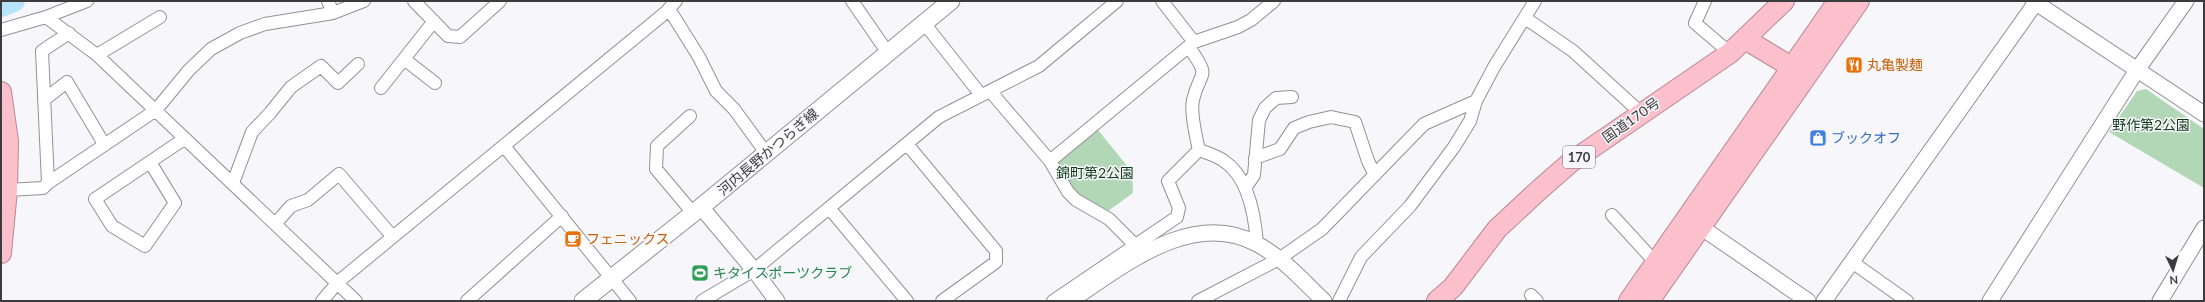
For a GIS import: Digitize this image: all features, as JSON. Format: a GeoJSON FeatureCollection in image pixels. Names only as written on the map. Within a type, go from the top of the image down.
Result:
{"type":"FeatureCollection","features":[{"type":"Feature","properties":{"kind":"highway","name":"国道170号"},"geometry":{"type":"LineString","coordinates":[[1437,301],[1453,287],[1497,228],[1571,162],[1730,53],[1784,1]]}},
{"type":"Feature","properties":{"kind":"highway"},"geometry":{"type":"LineString","coordinates":[[1649,301],[1695,222],[1799,71],[1838,1]]}},
{"type":"Feature","properties":{"kind":"highway"},"geometry":{"type":"LineString","coordinates":[[1799,71],[1859,1]]}},
{"type":"Feature","properties":{"kind":"highway"},"geometry":{"type":"LineString","coordinates":[[1745,40],[1799,71]]}},
{"type":"Feature","properties":{"kind":"highway"},"geometry":{"type":"LineString","coordinates":[[1,92],[8,141],[7,190],[1,253]]}},
{"type":"Feature","properties":{"kind":"highway"},"geometry":{"type":"LineString","coordinates":[[1629,301],[1656,263],[1695,222]]}},
{"type":"Feature","properties":{"kind":"main road","name":"河内長野かつらぎ線"},"geometry":{"type":"LineString","coordinates":[[583,301],[697,210],[888,53],[946,3]]}},
{"type":"Feature","properties":{"kind":"street"},"geometry":{"type":"LineString","coordinates":[[1,30],[46,17],[87,1]]}},
{"type":"Feature","properties":{"kind":"street"},"geometry":{"type":"LineString","coordinates":[[328,1],[333,13]]}},
{"type":"Feature","properties":{"kind":"street"},"geometry":{"type":"LineString","coordinates":[[7,190],[43,188],[104,144],[156,110],[189,70],[211,49],[234,36],[265,24],[333,13],[364,1]]}},
{"type":"Feature","properties":{"kind":"street"},"geometry":{"type":"LineString","coordinates":[[414,1],[448,36],[460,37],[500,1]]}},
{"type":"Feature","properties":{"kind":"street"},"geometry":{"type":"LineString","coordinates":[[852,1],[888,53]]}},
{"type":"Feature","properties":{"kind":"street"},"geometry":{"type":"LineString","coordinates":[[702,301],[754,270],[939,117],[1039,66],[1117,1]]}},
{"type":"Feature","properties":{"kind":"street"},"geometry":{"type":"LineString","coordinates":[[1162,1],[1192,45],[1202,65],[1203,76],[1192,101],[1199,150]]}},
{"type":"Feature","properties":{"kind":"street"},"geometry":{"type":"LineString","coordinates":[[1050,161],[1192,45],[1238,27],[1251,20],[1274,1]]}},
{"type":"Feature","properties":{"kind":"street"},"geometry":{"type":"LineString","coordinates":[[1340,301],[1361,257],[1410,206],[1454,147],[1470,120],[1476,101],[1494,67],[1535,1]]}},
{"type":"Feature","properties":{"kind":"street"},"geometry":{"type":"LineString","coordinates":[[1705,1],[1695,23],[1730,53]]}},
{"type":"Feature","properties":{"kind":"street"},"geometry":{"type":"LineString","coordinates":[[1990,301],[2137,70],[2186,1]]}},
{"type":"Feature","properties":{"kind":"street"},"geometry":{"type":"LineString","coordinates":[[1824,301],[2035,2],[2204,114]]}},
{"type":"Feature","properties":{"kind":"street"},"geometry":{"type":"LineString","coordinates":[[322,301],[338,282],[392,236],[504,146],[672,5],[716,92],[734,109],[766,153]]}},
{"type":"Feature","properties":{"kind":"street"},"geometry":{"type":"LineString","coordinates":[[46,17],[97,55],[156,110],[184,139],[276,223],[356,301]]}},
{"type":"Feature","properties":{"kind":"street"},"geometry":{"type":"LineString","coordinates":[[97,55],[160,17]]}},
{"type":"Feature","properties":{"kind":"street"},"geometry":{"type":"LineString","coordinates":[[1525,18],[1573,51],[1641,113]]}},
{"type":"Feature","properties":{"kind":"street"},"geometry":{"type":"LineString","coordinates":[[381,88],[434,21]]}},
{"type":"Feature","properties":{"kind":"street"},"geometry":{"type":"LineString","coordinates":[[924,23],[986,93],[1050,161],[1068,192],[1076,200],[1109,219],[1136,246]]}},
{"type":"Feature","properties":{"kind":"street"},"geometry":{"type":"LineString","coordinates":[[48,183],[42,51],[69,33]]}},
{"type":"Feature","properties":{"kind":"street"},"geometry":{"type":"LineString","coordinates":[[404,59],[434,83]]}},
{"type":"Feature","properties":{"kind":"street"},"geometry":{"type":"LineString","coordinates":[[233,183],[252,132],[291,87],[321,66],[338,83],[358,64]]}},
{"type":"Feature","properties":{"kind":"street"},"geometry":{"type":"LineString","coordinates":[[45,99],[67,82],[104,144]]}},
{"type":"Feature","properties":{"kind":"street"},"geometry":{"type":"LineString","coordinates":[[1246,187],[1254,175],[1259,120],[1265,108],[1276,98],[1292,97]]}},
{"type":"Feature","properties":{"kind":"street"},"geometry":{"type":"LineString","coordinates":[[1198,301],[1279,258],[1322,229],[1424,124],[1476,101]]}},
{"type":"Feature","properties":{"kind":"street"},"geometry":{"type":"LineString","coordinates":[[690,116],[657,146],[656,170],[697,210],[754,270],[777,301]]}},
{"type":"Feature","properties":{"kind":"street"},"geometry":{"type":"LineString","coordinates":[[1255,158],[1280,148],[1294,128],[1309,122],[1331,117],[1355,122],[1368,161],[1375,175]]}},
{"type":"Feature","properties":{"kind":"street"},"geometry":{"type":"LineString","coordinates":[[150,162],[176,203],[145,246],[112,226],[95,199],[184,139]]}},
{"type":"Feature","properties":{"kind":"street"},"geometry":{"type":"LineString","coordinates":[[907,144],[996,251],[996,262],[942,301]]}},
{"type":"Feature","properties":{"kind":"street"},"geometry":{"type":"LineString","coordinates":[[504,146],[630,301]]}},
{"type":"Feature","properties":{"kind":"street"},"geometry":{"type":"LineString","coordinates":[[1199,150],[1223,160],[1232,168],[1246,187],[1255,222],[1257,244]]}},
{"type":"Feature","properties":{"kind":"street"},"geometry":{"type":"LineString","coordinates":[[1053,301],[1177,217],[1178,208],[1168,181],[1199,150]]}},
{"type":"Feature","properties":{"kind":"street"},"geometry":{"type":"LineString","coordinates":[[276,223],[291,206],[308,200],[339,174],[392,236]]}},
{"type":"Feature","properties":{"kind":"street"},"geometry":{"type":"LineString","coordinates":[[829,208],[907,301]]}},
{"type":"Feature","properties":{"kind":"street"},"geometry":{"type":"LineString","coordinates":[[1612,215],[1656,263]]}},
{"type":"Feature","properties":{"kind":"street"},"geometry":{"type":"LineString","coordinates":[[467,301],[562,216]]}},
{"type":"Feature","properties":{"kind":"street"},"geometry":{"type":"LineString","coordinates":[[1695,222],[1808,301]]}},
{"type":"Feature","properties":{"kind":"street"},"geometry":{"type":"LineString","coordinates":[[2160,301],[2204,228]]}},
{"type":"Feature","properties":{"kind":"street"},"geometry":{"type":"LineString","coordinates":[[1070,301],[1128,262],[1173,239],[1210,233],[1243,238],[1257,244],[1279,258],[1324,301]]}},
{"type":"Feature","properties":{"kind":"street"},"geometry":{"type":"LineString","coordinates":[[1852,262],[1908,301]]}},
{"type":"Feature","properties":{"kind":"green space","name":"野作第2公園"},"geometry":{"type":"Polygon","coordinates":[[[2146,89],[2204,129],[2204,188],[2109,132],[2137,91],[2146,89]]]}},
{"type":"Feature","properties":{"kind":"green space","name":"錦町第2公園"},"geometry":{"type":"Polygon","coordinates":[[[1098,130],[1132,172],[1133,193],[1108,211],[1074,194],[1058,165],[1058,160],[1098,130]]]}},
{"type":"Feature","properties":{"kind":"waterway"},"geometry":{"type":"LineString","coordinates":[[1,6],[14,1]]}},
{"type":"Feature","properties":{"kind":"place","name":"丸亀製麺"},"geometry":{"type":"Point","coordinates":[1854,65]}},
{"type":"Feature","properties":{"kind":"place","name":"ブックオフ"},"geometry":{"type":"Point","coordinates":[1818,138]}},
{"type":"Feature","properties":{"kind":"place","name":"フェニックス"},"geometry":{"type":"Point","coordinates":[573,239]}},
{"type":"Feature","properties":{"kind":"place","name":"キタイスポーツクラブ"},"geometry":{"type":"Point","coordinates":[700,273]}}]}
